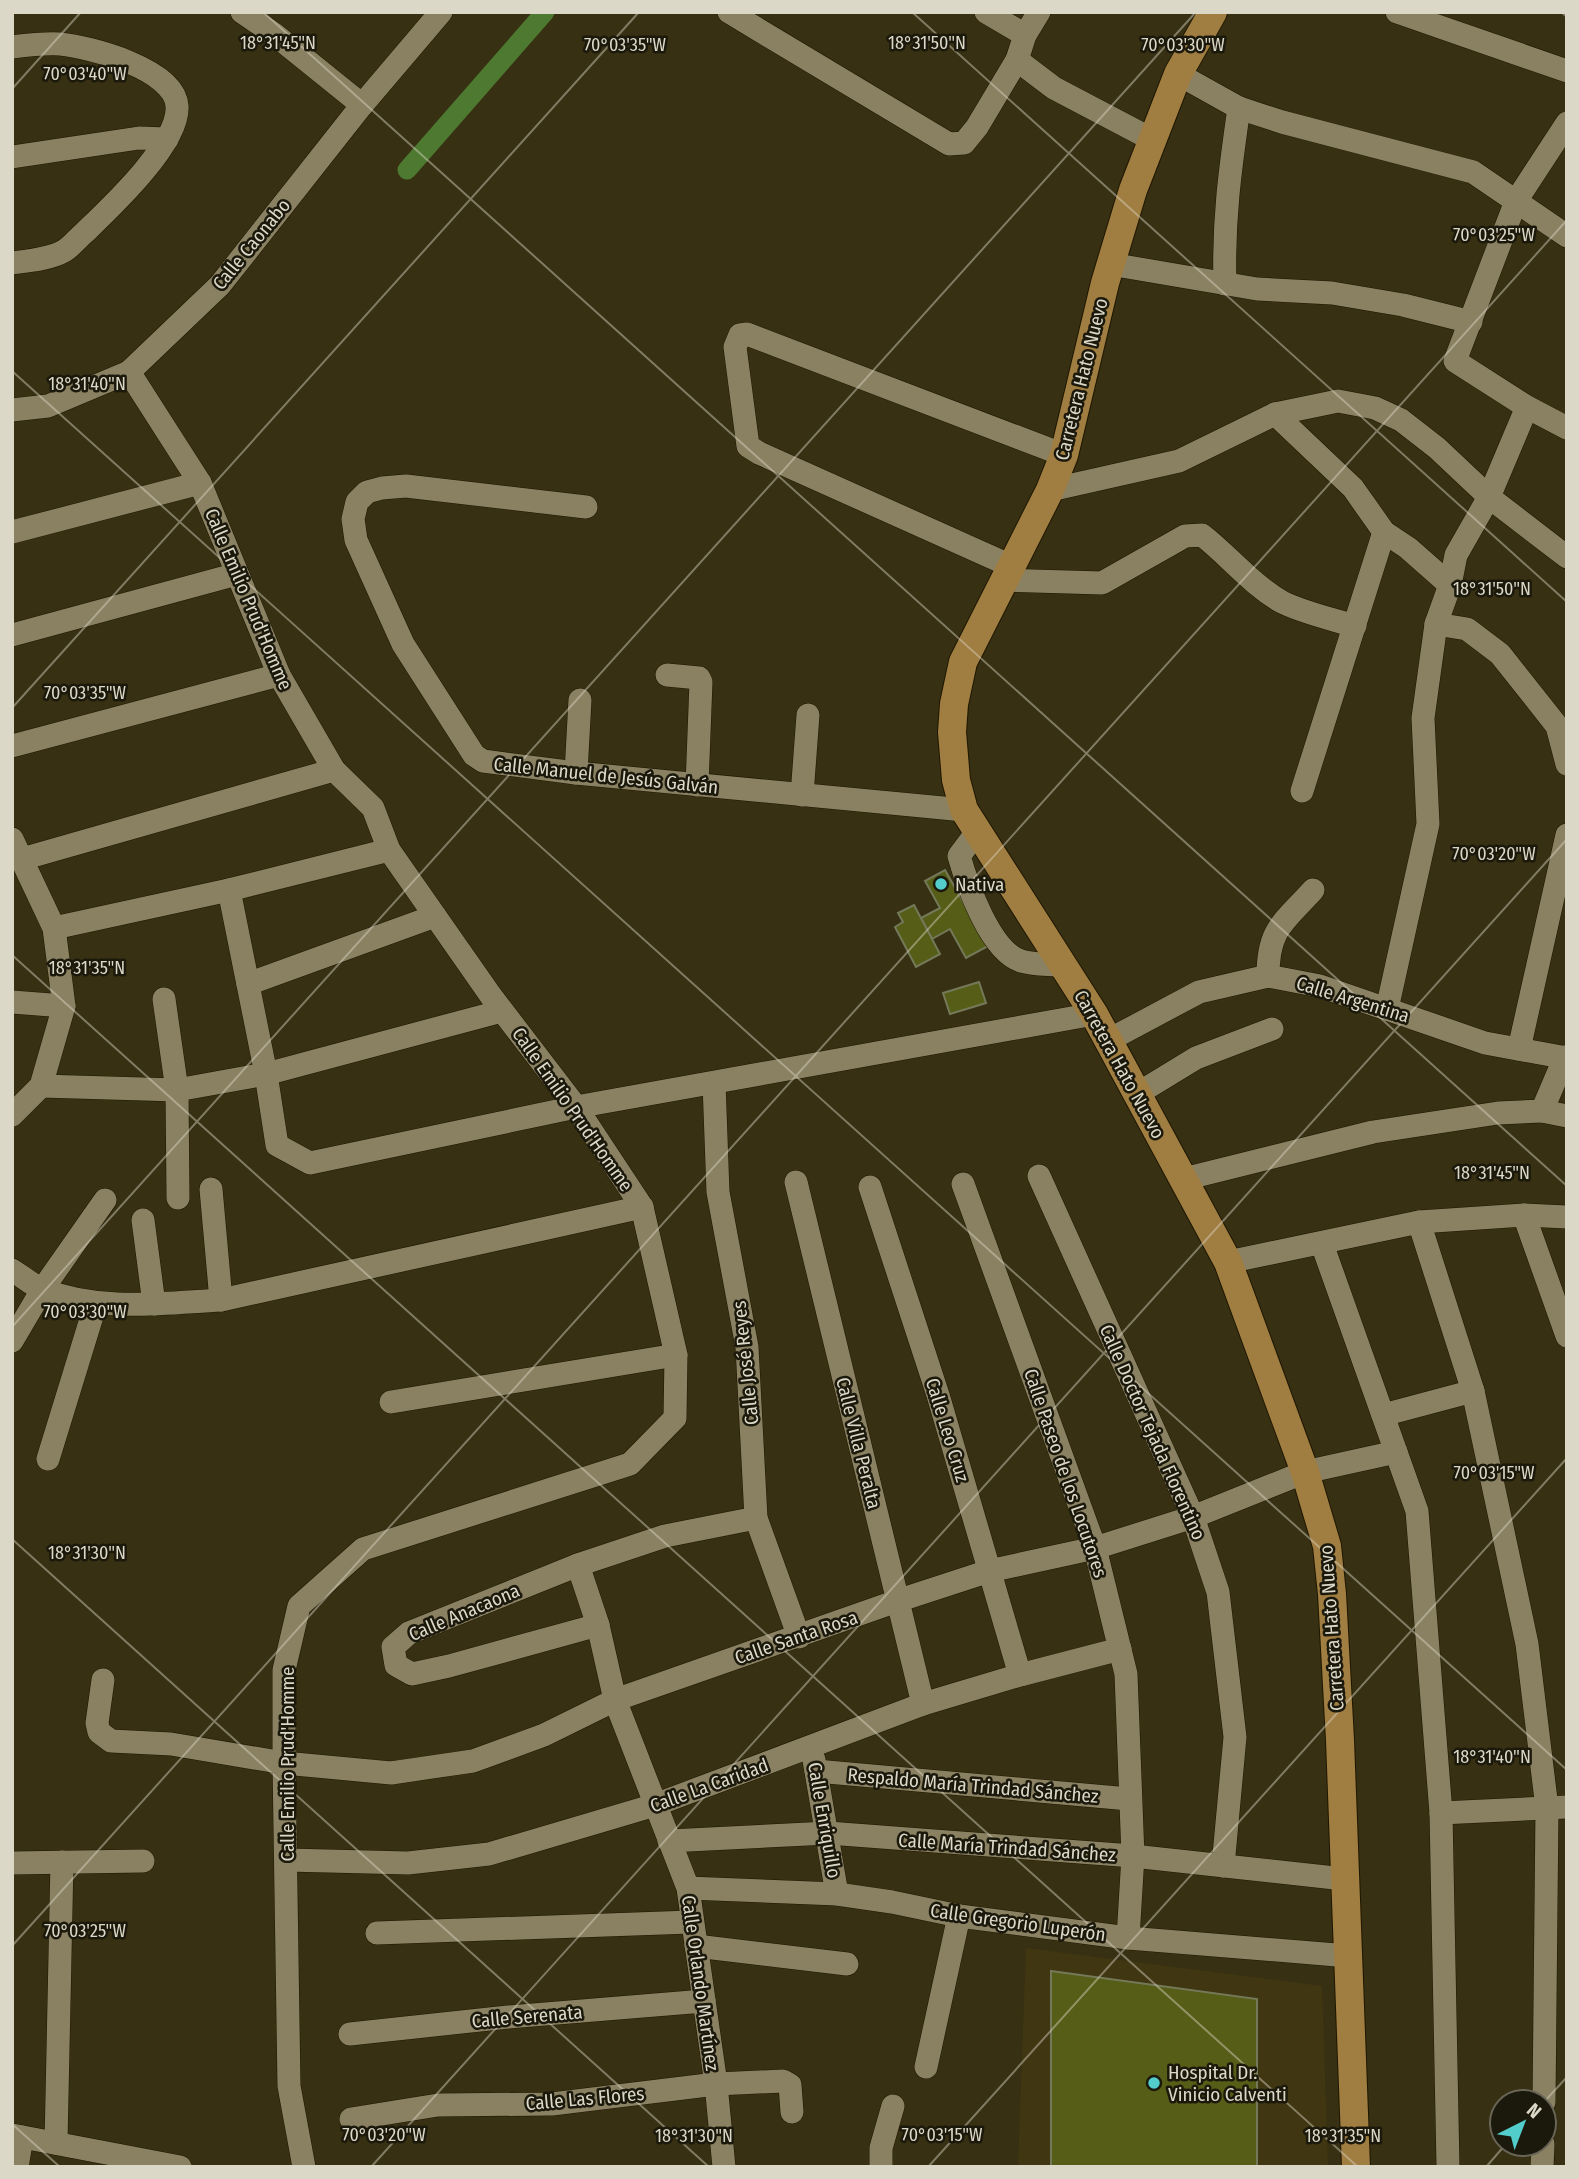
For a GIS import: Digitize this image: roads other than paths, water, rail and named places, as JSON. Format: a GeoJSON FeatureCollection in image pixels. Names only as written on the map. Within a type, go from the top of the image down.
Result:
{"type":"FeatureCollection","features":[{"type":"Feature","properties":{"kind":"main road","name":"Carretera Hato Nuevo"},"geometry":{"type":"LineString","coordinates":[[1213,12],[1178,74],[1151,139],[1110,264],[1064,454],[1050,490],[964,662],[954,704],[952,732],[956,780],[971,821],[1094,1014],[1228,1262],[1305,1472],[1327,1546],[1332,1594],[1343,1879],[1349,1956],[1356,2167]]}},
{"type":"Feature","properties":{"kind":"street"},"geometry":{"type":"LineString","coordinates":[[242,12],[274,34],[362,105]]}},
{"type":"Feature","properties":{"kind":"street","name":"Calle Caonabo"},"geometry":{"type":"LineString","coordinates":[[12,410],[48,406],[128,372],[220,285],[362,105],[442,12]]}},
{"type":"Feature","properties":{"kind":"street"},"geometry":{"type":"LineString","coordinates":[[729,12],[949,144],[964,143],[977,127],[1017,60],[1025,36],[1039,12]]}},
{"type":"Feature","properties":{"kind":"street"},"geometry":{"type":"LineString","coordinates":[[986,12],[1025,36]]}},
{"type":"Feature","properties":{"kind":"street"},"geometry":{"type":"LineString","coordinates":[[1398,12],[1567,71]]}},
{"type":"Feature","properties":{"kind":"street"},"geometry":{"type":"LineString","coordinates":[[12,47],[59,44],[99,51],[128,61],[155,75],[170,90],[177,104],[174,125],[167,139],[136,181],[65,251],[12,263]]}},
{"type":"Feature","properties":{"kind":"street"},"geometry":{"type":"LineString","coordinates":[[1017,60],[1054,88],[1151,139]]}},
{"type":"Feature","properties":{"kind":"street"},"geometry":{"type":"LineString","coordinates":[[1178,74],[1239,108],[1309,130],[1473,172],[1567,236]]}},
{"type":"Feature","properties":{"kind":"street"},"geometry":{"type":"LineString","coordinates":[[1225,284],[1223,234],[1239,108]]}},
{"type":"Feature","properties":{"kind":"street"},"geometry":{"type":"LineString","coordinates":[[1567,123],[1516,201],[1455,361],[1527,407],[1567,428]]}},
{"type":"Feature","properties":{"kind":"street"},"geometry":{"type":"LineString","coordinates":[[12,157],[139,138],[167,139]]}},
{"type":"Feature","properties":{"kind":"street"},"geometry":{"type":"LineString","coordinates":[[1110,264],[1257,289],[1332,293],[1403,304],[1471,322]]}},
{"type":"Feature","properties":{"kind":"street"},"geometry":{"type":"LineString","coordinates":[[1064,454],[747,334],[740,335],[737,339],[735,347],[748,446],[1007,573],[1101,583],[1185,536],[1202,535],[1257,584],[1283,602],[1355,626]]}},
{"type":"Feature","properties":{"kind":"street","name":"Calle Emilio Prud'Homme"},"geometry":{"type":"LineString","coordinates":[[128,372],[200,483],[279,675],[334,770],[373,808],[389,850],[502,1011],[576,1107],[642,1207],[676,1355],[675,1418],[630,1464],[363,1549],[299,1606],[284,1670],[284,1763],[289,2086],[304,2167]]}},
{"type":"Feature","properties":{"kind":"street"},"geometry":{"type":"LineString","coordinates":[[1050,490],[1179,461],[1275,414],[1338,401],[1375,408],[1401,420],[1437,448],[1489,497],[1567,557]]}},
{"type":"Feature","properties":{"kind":"street"},"geometry":{"type":"LineString","coordinates":[[1387,1009],[1428,824],[1423,718],[1436,624],[1450,585],[1456,555],[1489,497],[1527,407]]}},
{"type":"Feature","properties":{"kind":"street"},"geometry":{"type":"LineString","coordinates":[[1275,414],[1353,488],[1384,532],[1408,548],[1450,585]]}},
{"type":"Feature","properties":{"kind":"street"},"geometry":{"type":"LineString","coordinates":[[12,532],[200,483]]}},
{"type":"Feature","properties":{"kind":"street","name":"Calle Manuel de Jesús Galván"},"geometry":{"type":"LineString","coordinates":[[586,507],[406,486],[367,492],[357,502],[353,519],[356,540],[403,644],[474,755],[483,761],[802,795],[971,821]]}},
{"type":"Feature","properties":{"kind":"street"},"geometry":{"type":"LineString","coordinates":[[1303,791],[1384,532]]}},
{"type":"Feature","properties":{"kind":"street"},"geometry":{"type":"LineString","coordinates":[[12,635],[237,573]]}},
{"type":"Feature","properties":{"kind":"street"},"geometry":{"type":"LineString","coordinates":[[1436,624],[1467,629],[1500,654],[1557,726],[1567,764]]}},
{"type":"Feature","properties":{"kind":"street"},"geometry":{"type":"LineString","coordinates":[[12,746],[279,675]]}},
{"type":"Feature","properties":{"kind":"street"},"geometry":{"type":"LineString","coordinates":[[667,676],[699,678],[701,682],[697,785]]}},
{"type":"Feature","properties":{"kind":"street"},"geometry":{"type":"LineString","coordinates":[[576,773],[580,700]]}},
{"type":"Feature","properties":{"kind":"street"},"geometry":{"type":"LineString","coordinates":[[802,795],[808,715]]}},
{"type":"Feature","properties":{"kind":"street"},"geometry":{"type":"LineString","coordinates":[[12,1115],[41,1086],[64,1006],[54,928],[18,863],[334,770]]}},
{"type":"Feature","properties":{"kind":"street"},"geometry":{"type":"LineString","coordinates":[[971,821],[959,856],[966,883],[999,946],[1020,961],[1065,966]]}},
{"type":"Feature","properties":{"kind":"street"},"geometry":{"type":"LineString","coordinates":[[1519,1049],[1567,835]]}},
{"type":"Feature","properties":{"kind":"street"},"geometry":{"type":"LineString","coordinates":[[54,928],[229,890],[389,850]]}},
{"type":"Feature","properties":{"kind":"street"},"geometry":{"type":"LineString","coordinates":[[229,890],[266,1074],[277,1146],[310,1163],[576,1107],[1094,1014]]}},
{"type":"Feature","properties":{"kind":"street"},"geometry":{"type":"LineString","coordinates":[[1268,976],[1268,951],[1276,929],[1313,890]]}},
{"type":"Feature","properties":{"kind":"street"},"geometry":{"type":"LineString","coordinates":[[248,984],[435,916]]}},
{"type":"Feature","properties":{"kind":"street","name":"Calle Argentina"},"geometry":{"type":"LineString","coordinates":[[1107,1041],[1199,992],[1268,976],[1320,986],[1485,1042],[1566,1058]]}},
{"type":"Feature","properties":{"kind":"street"},"geometry":{"type":"LineString","coordinates":[[164,999],[177,1090],[177,1198]]}},
{"type":"Feature","properties":{"kind":"street"},"geometry":{"type":"LineString","coordinates":[[12,1002],[64,1006]]}},
{"type":"Feature","properties":{"kind":"street"},"geometry":{"type":"LineString","coordinates":[[41,1086],[177,1090],[266,1074],[502,1011]]}},
{"type":"Feature","properties":{"kind":"street"},"geometry":{"type":"LineString","coordinates":[[1137,1094],[1196,1059],[1272,1029]]}},
{"type":"Feature","properties":{"kind":"street"},"geometry":{"type":"LineString","coordinates":[[1542,1111],[1566,1058]]}},
{"type":"Feature","properties":{"kind":"street","name":"Calle José Reyes"},"geometry":{"type":"LineString","coordinates":[[713,1083],[718,1192],[747,1347],[756,1518],[799,1637]]}},
{"type":"Feature","properties":{"kind":"street"},"geometry":{"type":"LineString","coordinates":[[1184,1179],[1373,1132],[1498,1113],[1542,1111],[1567,1116]]}},
{"type":"Feature","properties":{"kind":"street","name":"Calle Doctor Tejada Florentino"},"geometry":{"type":"LineString","coordinates":[[1039,1176],[1193,1517],[1218,1592],[1235,1737],[1223,1866]]}},
{"type":"Feature","properties":{"kind":"street","name":"Calle Villa Peralta"},"geometry":{"type":"LineString","coordinates":[[796,1182],[923,1704]]}},
{"type":"Feature","properties":{"kind":"street","name":"Calle Paseo de los Locutores"},"geometry":{"type":"LineString","coordinates":[[963,1184],[1095,1548],[1126,1674],[1133,1856],[1128,1938]]}},
{"type":"Feature","properties":{"kind":"street","name":"Calle Leo Cruz"},"geometry":{"type":"LineString","coordinates":[[870,1187],[938,1395],[1020,1675]]}},
{"type":"Feature","properties":{"kind":"street"},"geometry":{"type":"LineString","coordinates":[[211,1189],[221,1300]]}},
{"type":"Feature","properties":{"kind":"street"},"geometry":{"type":"LineString","coordinates":[[12,1340],[42,1290],[106,1200]]}},
{"type":"Feature","properties":{"kind":"street"},"geometry":{"type":"LineString","coordinates":[[12,1270],[42,1290],[96,1303],[154,1304],[221,1300],[642,1207]]}},
{"type":"Feature","properties":{"kind":"street"},"geometry":{"type":"LineString","coordinates":[[1228,1262],[1419,1222],[1524,1215],[1567,1217]]}},
{"type":"Feature","properties":{"kind":"street"},"geometry":{"type":"LineString","coordinates":[[1524,1215],[1567,1336]]}},
{"type":"Feature","properties":{"kind":"street"},"geometry":{"type":"LineString","coordinates":[[143,1220],[154,1304]]}},
{"type":"Feature","properties":{"kind":"street"},"geometry":{"type":"LineString","coordinates":[[1419,1222],[1473,1391],[1527,1644],[1557,1808],[1545,2088]]}},
{"type":"Feature","properties":{"kind":"street"},"geometry":{"type":"LineString","coordinates":[[1322,1244],[1417,1511],[1441,1813],[1448,2167]]}},
{"type":"Feature","properties":{"kind":"street"},"geometry":{"type":"LineString","coordinates":[[48,1459],[96,1303]]}},
{"type":"Feature","properties":{"kind":"street"},"geometry":{"type":"LineString","coordinates":[[391,1402],[676,1355]]}},
{"type":"Feature","properties":{"kind":"street"},"geometry":{"type":"LineString","coordinates":[[1383,1415],[1473,1391]]}},
{"type":"Feature","properties":{"kind":"street","name":"Calle Santa Rosa"},"geometry":{"type":"LineString","coordinates":[[103,1680],[97,1723],[99,1732],[111,1741],[171,1744],[284,1763],[391,1773],[473,1761],[544,1735],[615,1700],[897,1601],[989,1571],[1095,1548],[1193,1517],[1305,1472],[1396,1452]]}},
{"type":"Feature","properties":{"kind":"street","name":"Calle Anacaona"},"geometry":{"type":"LineString","coordinates":[[598,1625],[412,1674],[396,1665],[393,1647],[409,1633],[578,1565],[665,1536],[756,1518]]}},
{"type":"Feature","properties":{"kind":"street","name":"Calle Orlando Martínez"},"geometry":{"type":"LineString","coordinates":[[578,1565],[598,1625],[615,1700],[688,1888],[716,2084],[724,2167]]}},
{"type":"Feature","properties":{"kind":"street","name":"Calle La Caridad"},"geometry":{"type":"LineString","coordinates":[[287,1860],[408,1863],[489,1853],[655,1805],[923,1704],[1020,1675],[1120,1650]]}},
{"type":"Feature","properties":{"kind":"street","name":"Calle Enriquillo"},"geometry":{"type":"LineString","coordinates":[[813,1746],[837,1894]]}},
{"type":"Feature","properties":{"kind":"street","name":"Respaldo María Trindad Sánchez"},"geometry":{"type":"LineString","coordinates":[[816,1771],[1129,1799]]}},
{"type":"Feature","properties":{"kind":"street"},"geometry":{"type":"LineString","coordinates":[[1441,1813],[1557,1808]]}},
{"type":"Feature","properties":{"kind":"street","name":"Calle María Trindad Sánchez"},"geometry":{"type":"LineString","coordinates":[[669,1841],[828,1833],[1133,1856],[1343,1879]]}},
{"type":"Feature","properties":{"kind":"street"},"geometry":{"type":"LineString","coordinates":[[12,1863],[143,1861]]}},
{"type":"Feature","properties":{"kind":"street"},"geometry":{"type":"LineString","coordinates":[[56,2143],[62,1862]]}},
{"type":"Feature","properties":{"kind":"street","name":"Calle Gregorio Luperón"},"geometry":{"type":"LineString","coordinates":[[688,1888],[837,1894],[959,1916],[1128,1938],[1349,1956]]}},
{"type":"Feature","properties":{"kind":"street"},"geometry":{"type":"LineString","coordinates":[[926,2067],[959,1916]]}},
{"type":"Feature","properties":{"kind":"street"},"geometry":{"type":"LineString","coordinates":[[377,1933],[691,1922]]}},
{"type":"Feature","properties":{"kind":"street"},"geometry":{"type":"LineString","coordinates":[[696,1946],[847,1964]]}},
{"type":"Feature","properties":{"kind":"street","name":"Calle Serenata"},"geometry":{"type":"LineString","coordinates":[[350,2034],[508,2017],[704,2001]]}},
{"type":"Feature","properties":{"kind":"street","name":"Calle Las Flores"},"geometry":{"type":"LineString","coordinates":[[351,2119],[438,2105],[552,2104],[716,2084],[783,2081],[790,2085],[792,2112]]}},
{"type":"Feature","properties":{"kind":"street"},"geometry":{"type":"LineString","coordinates":[[881,2167],[881,2148],[892,2106]]}},
{"type":"Feature","properties":{"kind":"street"},"geometry":{"type":"LineString","coordinates":[[17,2167],[17,2136],[180,2167]]}},
{"type":"Feature","properties":{"kind":"waterway"},"geometry":{"type":"LineString","coordinates":[[407,170],[545,12]]}},
{"type":"Feature","properties":{"kind":"place","name":"Nativa"},"geometry":{"type":"Point","coordinates":[941,884]}},
{"type":"Feature","properties":{"kind":"place","name":"Hospital Dr. Vinicio Calventi"},"geometry":{"type":"Point","coordinates":[1154,2083]}}]}
